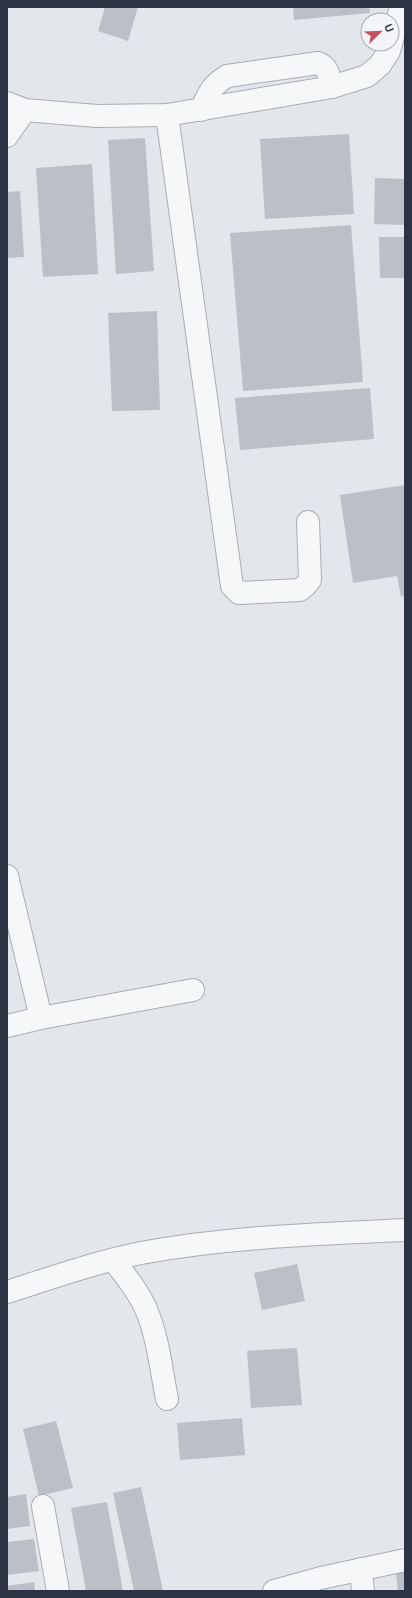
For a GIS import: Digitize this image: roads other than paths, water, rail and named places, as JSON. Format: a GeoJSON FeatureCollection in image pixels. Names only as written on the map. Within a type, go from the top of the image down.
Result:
{"type":"FeatureCollection","features":[{"type":"Feature","properties":{"kind":"street"},"geometry":{"type":"LineString","coordinates":[[7,136],[16,107],[96,116],[167,115],[201,110],[332,87],[368,76],[380,65],[388,52]]}},
{"type":"Feature","properties":{"kind":"street"},"geometry":{"type":"LineString","coordinates":[[167,115],[232,586],[239,593],[300,590],[306,585],[310,580],[308,522]]}},
{"type":"Feature","properties":{"kind":"street"},"geometry":{"type":"LineString","coordinates":[[7,876],[41,1018]]}},
{"type":"Feature","properties":{"kind":"street"},"geometry":{"type":"LineString","coordinates":[[7,1026],[41,1018],[193,990]]}},
{"type":"Feature","properties":{"kind":"street"},"geometry":{"type":"LineString","coordinates":[[7,1292],[140,1253],[191,1245],[235,1240],[405,1230]]}},
{"type":"Feature","properties":{"kind":"street"},"geometry":{"type":"LineString","coordinates":[[113,1260],[140,1297],[146,1310],[157,1345],[167,1399]]}},
{"type":"Feature","properties":{"kind":"street"},"geometry":{"type":"LineString","coordinates":[[43,1506],[58,1591]]}},
{"type":"Feature","properties":{"kind":"street"},"geometry":{"type":"LineString","coordinates":[[274,1591],[321,1578],[405,1560]]}},
{"type":"Feature","properties":{"kind":"street"},"geometry":{"type":"LineString","coordinates":[[361,1570],[363,1591]]}}]}
